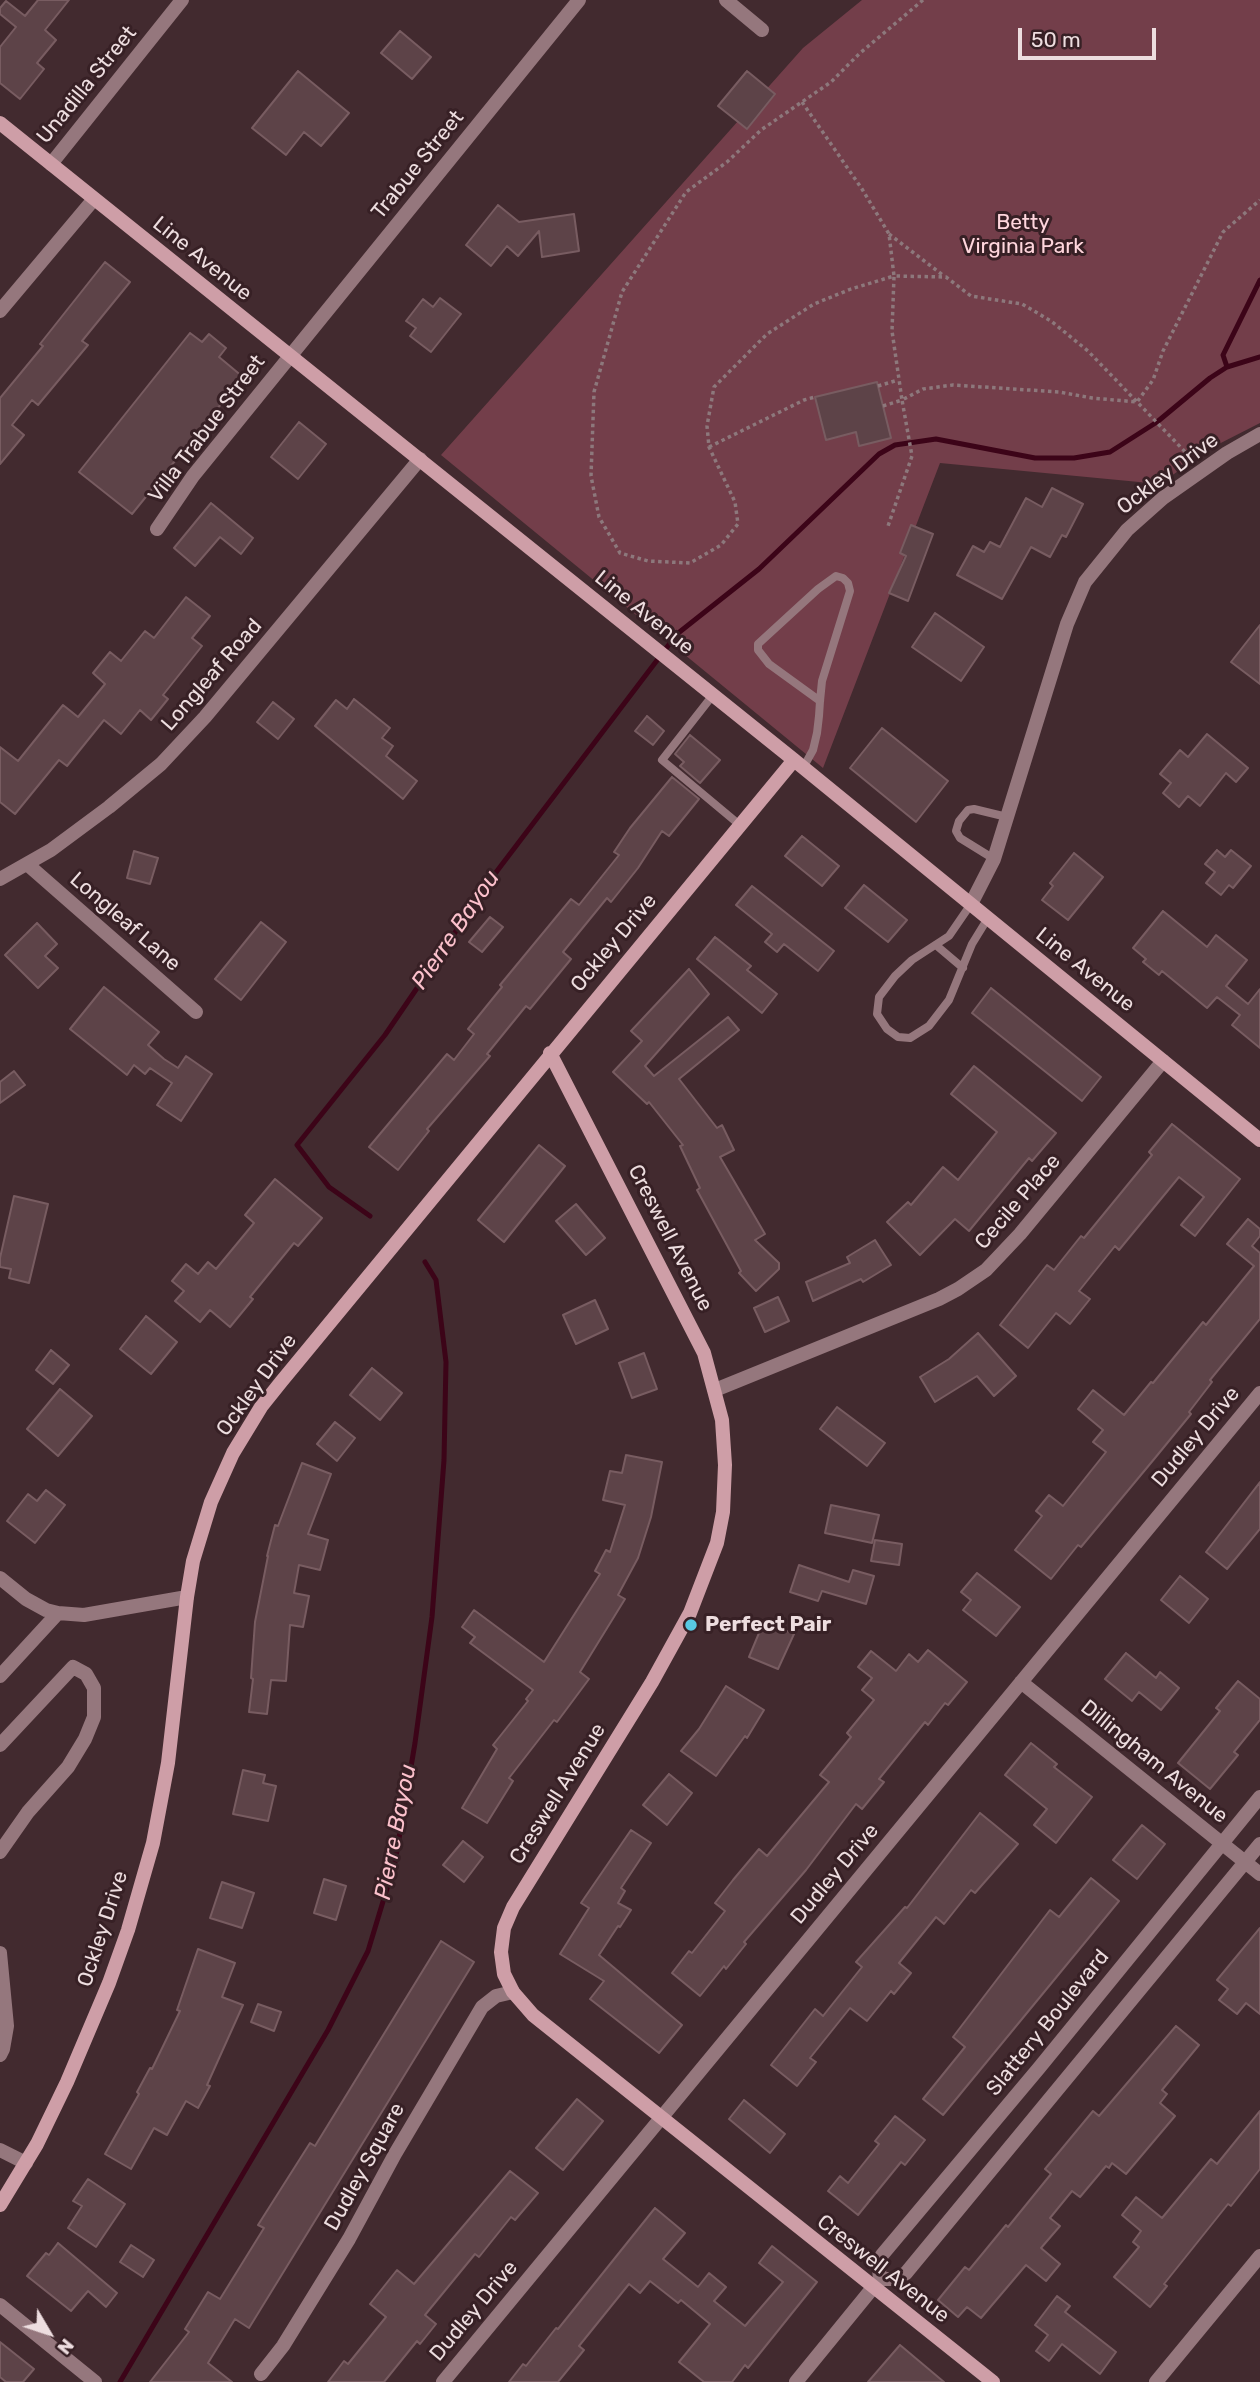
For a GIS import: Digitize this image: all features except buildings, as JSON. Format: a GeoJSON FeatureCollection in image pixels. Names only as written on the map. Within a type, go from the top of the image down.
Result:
{"type":"FeatureCollection","features":[{"type":"Feature","properties":{"kind":"street","name":"Unadilla Street"},"geometry":{"type":"LineString","coordinates":[[51,163],[182,0]]}},
{"type":"Feature","properties":{"kind":"street","name":"Trabue Street"},"geometry":{"type":"LineString","coordinates":[[290,356],[579,0]]}},
{"type":"Feature","properties":{"kind":"street"},"geometry":{"type":"LineString","coordinates":[[726,0],[762,30]]}},
{"type":"Feature","properties":{"kind":"street","name":"Line Avenue"},"geometry":{"type":"LineString","coordinates":[[0,123],[697,682],[1260,1140]]}},
{"type":"Feature","properties":{"kind":"street"},"geometry":{"type":"LineString","coordinates":[[0,311],[94,199]]}},
{"type":"Feature","properties":{"kind":"street","name":"Villa Trabue Street"},"geometry":{"type":"LineString","coordinates":[[157,529],[193,477],[290,356]]}},
{"type":"Feature","properties":{"kind":"street","name":"Ockley Drive"},"geometry":{"type":"LineString","coordinates":[[971,904],[994,859],[1067,624],[1086,582],[1127,530],[1163,498],[1260,434]]}},
{"type":"Feature","properties":{"kind":"street","name":"Longleaf Road"},"geometry":{"type":"LineString","coordinates":[[0,879],[51,850],[109,807],[160,764],[205,718],[419,459]]}},
{"type":"Feature","properties":{"kind":"street","name":"Ockley Drive"},"geometry":{"type":"LineString","coordinates":[[0,2205],[26,2163],[67,2082],[109,1983],[128,1930],[153,1843],[169,1763],[187,1597],[196,1548],[211,1502],[233,1453],[261,1407],[550,1053],[741,826],[798,764]]}},
{"type":"Feature","properties":{"kind":"street","name":"Longleaf Lane"},"geometry":{"type":"LineString","coordinates":[[27,864],[196,1012]]}},
{"type":"Feature","properties":{"kind":"street","name":"Creswell Avenue"},"geometry":{"type":"LineString","coordinates":[[550,1053],[694,1332],[715,1390],[722,1420],[725,1465],[723,1512],[708,1571],[677,1640],[513,1908],[504,1928],[501,1952],[504,1974],[513,1993],[533,2015],[660,2118],[877,2284],[993,2382]]}},
{"type":"Feature","properties":{"kind":"street","name":"Cecile Place"},"geometry":{"type":"LineString","coordinates":[[715,1390],[939,1298],[986,1270],[1020,1234],[1163,1061]]}},
{"type":"Feature","properties":{"kind":"street","name":"Dudley Drive"},"geometry":{"type":"LineString","coordinates":[[443,2382],[1260,1393]]}},
{"type":"Feature","properties":{"kind":"street"},"geometry":{"type":"LineString","coordinates":[[0,1578],[26,1598],[46,1610],[58,1613],[84,1615],[187,1597]]}},
{"type":"Feature","properties":{"kind":"street"},"geometry":{"type":"LineString","coordinates":[[0,1676],[58,1613]]}},
{"type":"Feature","properties":{"kind":"street"},"geometry":{"type":"LineString","coordinates":[[0,1745],[73,1667],[86,1674],[94,1688],[94,1717],[85,1740],[68,1767],[28,1812],[0,1852]]}},
{"type":"Feature","properties":{"kind":"street","name":"Dillingham Avenue"},"geometry":{"type":"LineString","coordinates":[[1021,1682],[1260,1874]]}},
{"type":"Feature","properties":{"kind":"street","name":"Slattery Boulevard"},"geometry":{"type":"LineString","coordinates":[[796,2382],[877,2284],[882,2255],[1260,1797]]}},
{"type":"Feature","properties":{"kind":"street","name":"Slattery Boulevard"},"geometry":{"type":"LineString","coordinates":[[877,2284],[906,2273],[1260,1844]]}},
{"type":"Feature","properties":{"kind":"street"},"geometry":{"type":"LineString","coordinates":[[0,1953],[7,2026],[0,2055]]}},
{"type":"Feature","properties":{"kind":"street","name":"Dudley Square"},"geometry":{"type":"LineString","coordinates":[[261,2374],[283,2346],[349,2239],[395,2154],[482,2007],[496,1996],[513,1993]]}},
{"type":"Feature","properties":{"kind":"street"},"geometry":{"type":"LineString","coordinates":[[0,2150],[26,2163]]}},
{"type":"Feature","properties":{"kind":"street"},"geometry":{"type":"LineString","coordinates":[[1156,2382],[1260,2256]]}},
{"type":"Feature","properties":{"kind":"street"},"geometry":{"type":"LineString","coordinates":[[0,2305],[95,2382]]}},
{"type":"Feature","properties":{"kind":"lane"},"geometry":{"type":"LineString","coordinates":[[798,764],[813,750],[820,701],[822,681],[850,592],[848,583],[835,576],[758,644],[758,650],[769,664],[820,701]]}},
{"type":"Feature","properties":{"kind":"lane"},"geometry":{"type":"LineString","coordinates":[[713,695],[662,760],[741,826]]}},
{"type":"Feature","properties":{"kind":"lane"},"geometry":{"type":"LineString","coordinates":[[994,859],[960,838],[956,831],[959,821],[968,810],[974,809],[1007,817]]}},
{"type":"Feature","properties":{"kind":"lane"},"geometry":{"type":"LineString","coordinates":[[971,904],[949,936],[912,960],[879,997],[877,1014],[887,1029],[898,1037],[910,1038],[929,1026],[949,1000],[972,944],[988,918]]}},
{"type":"Feature","properties":{"kind":"lane"},"geometry":{"type":"LineString","coordinates":[[937,946],[963,968]]}},
{"type":"Feature","properties":{"kind":"path"},"geometry":{"type":"LineString","coordinates":[[923,0],[868,46],[831,82],[761,130],[727,162],[686,192],[622,292],[594,392],[591,476],[598,517],[620,553],[648,562],[690,562],[721,545],[738,524],[735,502],[709,447],[707,426],[714,387],[767,334],[814,304],[851,289],[894,276],[946,277]]}},
{"type":"Feature","properties":{"kind":"path"},"geometry":{"type":"LineString","coordinates":[[802,102],[862,189],[889,234],[971,296],[1022,304],[1051,321],[1088,351],[1203,470]]}},
{"type":"Feature","properties":{"kind":"path"},"geometry":{"type":"LineString","coordinates":[[1137,402],[1153,380],[1163,351],[1223,232],[1260,200]]}},
{"type":"Feature","properties":{"kind":"path"},"geometry":{"type":"LineString","coordinates":[[887,528],[912,456],[892,331],[894,276],[889,234]]}},
{"type":"Feature","properties":{"kind":"path"},"geometry":{"type":"LineString","coordinates":[[878,386],[898,380]]}},
{"type":"Feature","properties":{"kind":"path"},"geometry":{"type":"LineString","coordinates":[[883,406],[923,389],[953,385],[1059,392],[1137,402]]}},
{"type":"Feature","properties":{"kind":"path"},"geometry":{"type":"LineString","coordinates":[[709,447],[815,397]]}},
{"type":"Feature","properties":{"kind":"green space","name":"Betty Virginia Park"},"geometry":{"type":"Polygon","coordinates":[[[862,0],[1260,0],[1260,423],[1209,449],[1160,484],[940,463],[823,768],[441,455],[803,48],[862,0]]]}},
{"type":"Feature","properties":{"kind":"waterway"},"geometry":{"type":"LineString","coordinates":[[1227,367],[1223,355],[1260,280]]}},
{"type":"Feature","properties":{"kind":"waterway","name":"Pierre Bayou"},"geometry":{"type":"LineString","coordinates":[[370,1216],[329,1187],[297,1145],[385,1035],[497,871],[677,634],[759,569],[879,454],[895,445],[936,439],[1035,458],[1074,458],[1110,452],[1157,422],[1227,367],[1260,357]]}},
{"type":"Feature","properties":{"kind":"waterway","name":"Pierre Bayou"},"geometry":{"type":"LineString","coordinates":[[120,2382],[328,2030],[368,1951],[395,1862],[432,1617],[444,1460],[446,1362],[436,1280],[425,1262]]}},
{"type":"Feature","properties":{"kind":"place","name":"Perfect Pair"},"geometry":{"type":"Point","coordinates":[691,1625]}}]}
